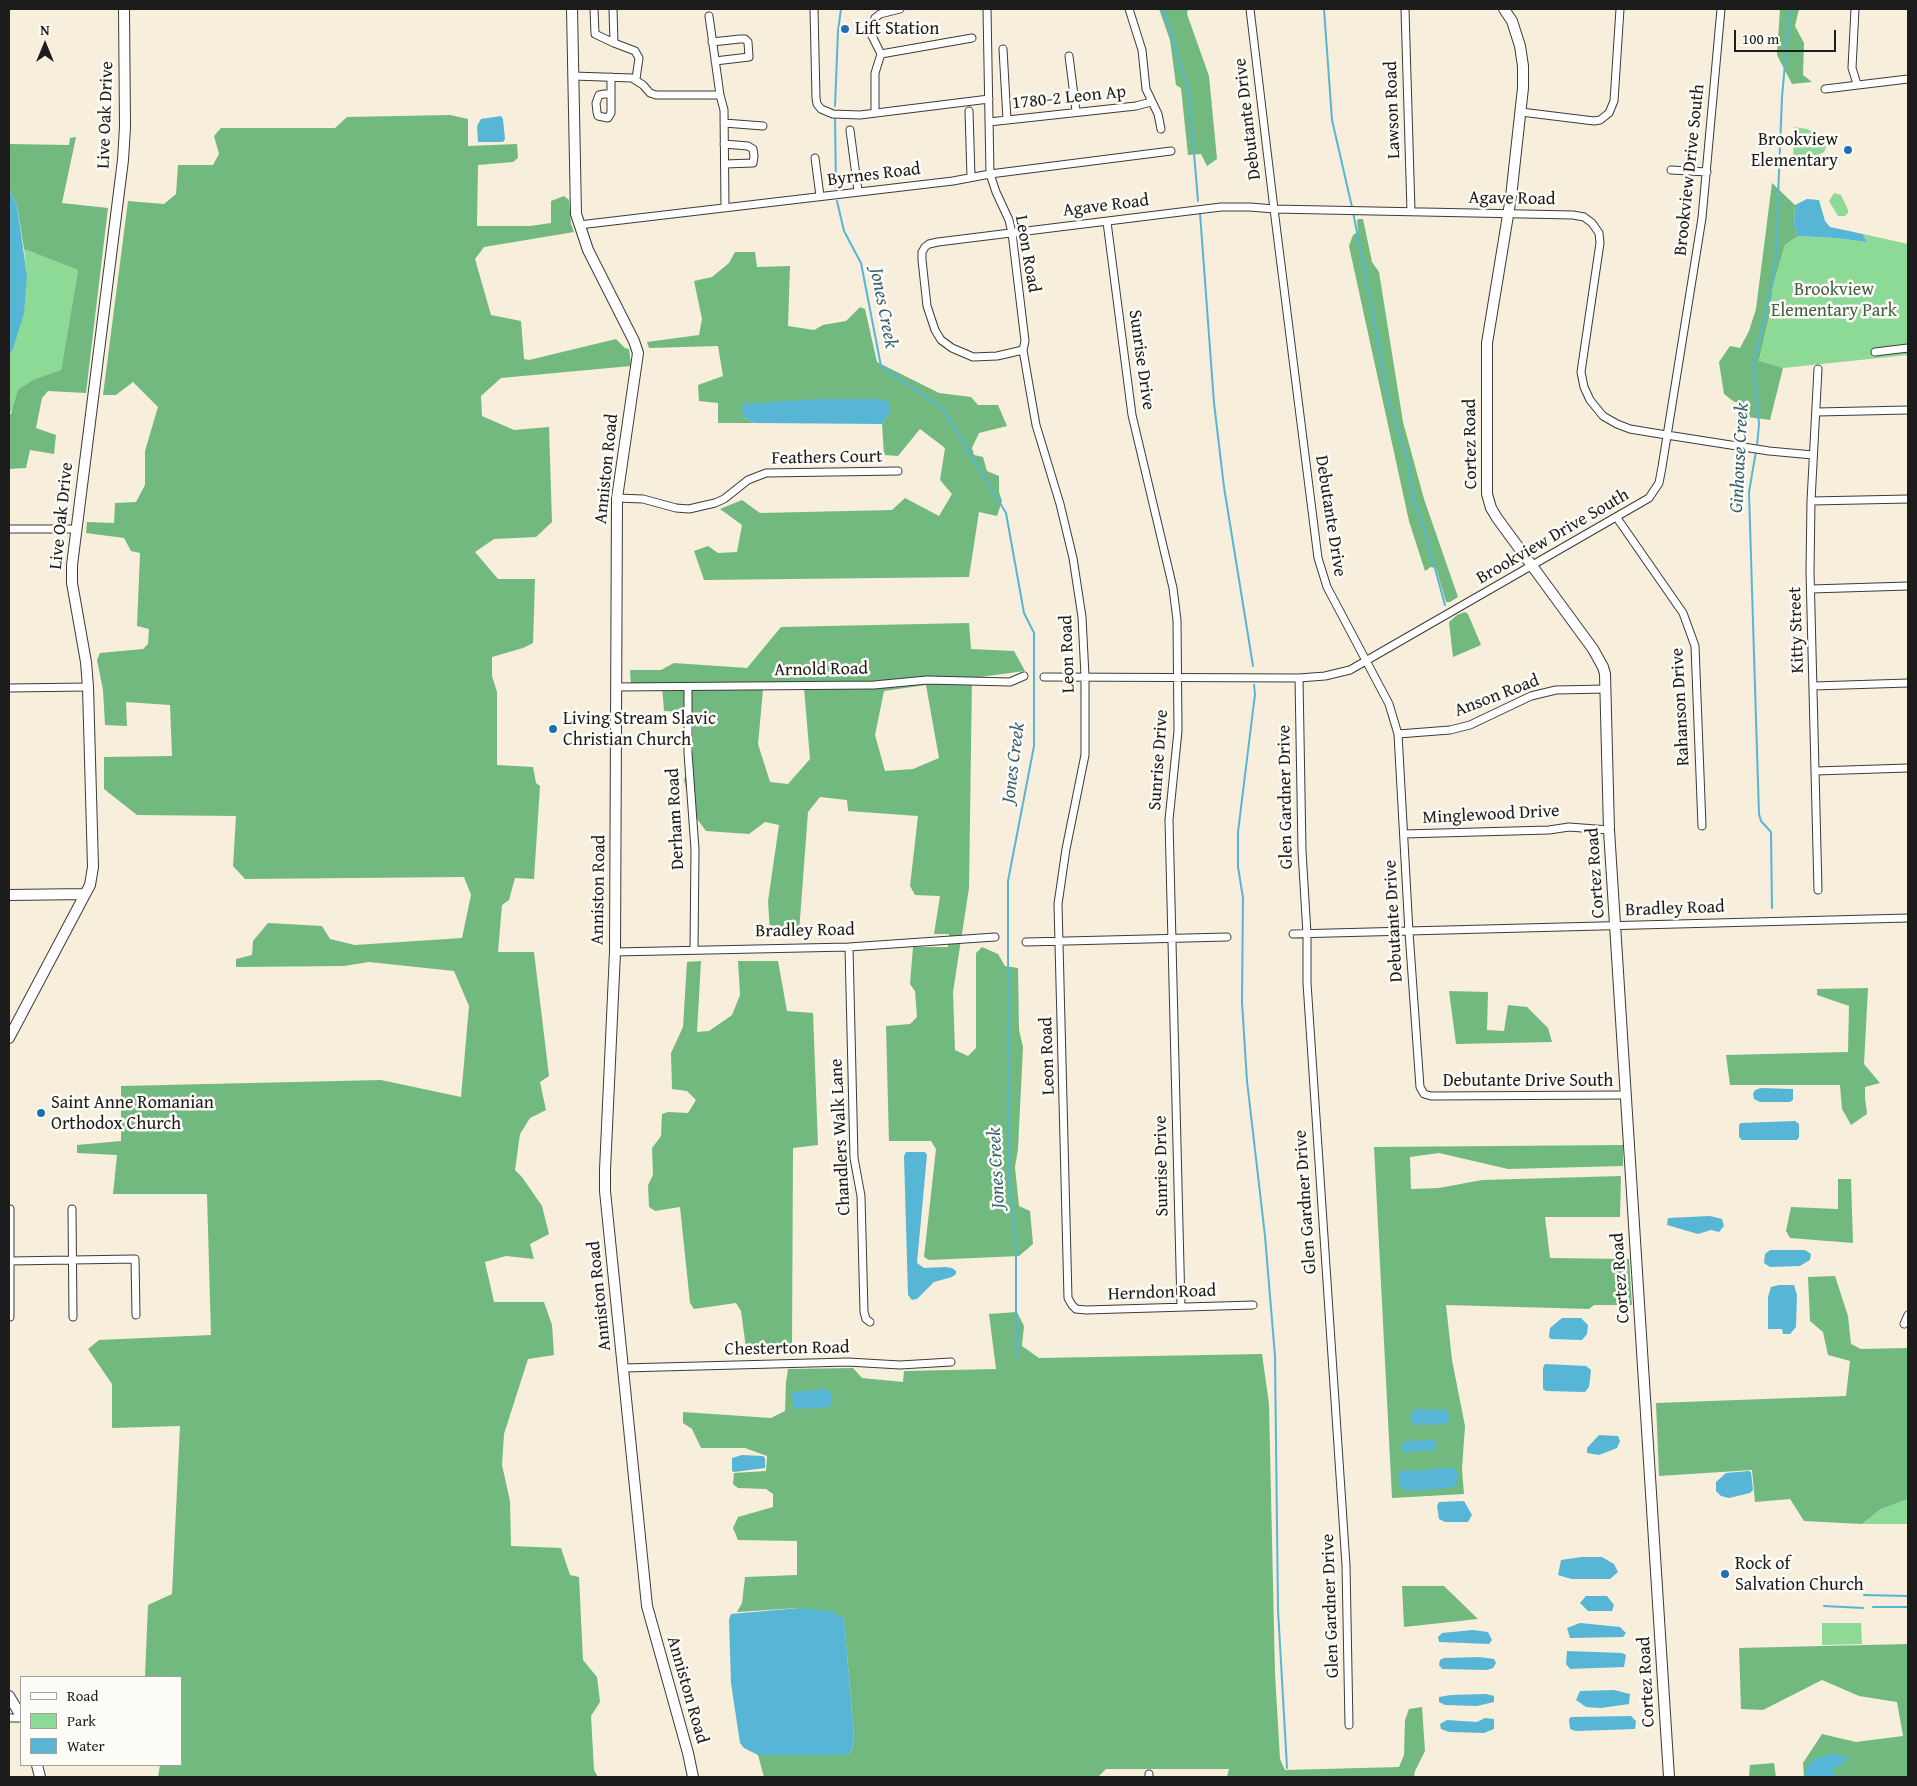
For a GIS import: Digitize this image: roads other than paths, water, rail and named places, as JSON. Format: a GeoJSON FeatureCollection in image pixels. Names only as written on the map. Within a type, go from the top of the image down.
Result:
{"type":"FeatureCollection","features":[{"type":"Feature","properties":{"kind":"street","name":"Live Oak Drive"},"geometry":{"type":"LineString","coordinates":[[9,1038],[90,885],[92,868],[88,687],[72,582],[76,529],[123,160],[125,127],[124,9]]}},
{"type":"Feature","properties":{"kind":"street","name":"Anniston Road"},"geometry":{"type":"LineString","coordinates":[[572,9],[576,214],[588,250],[634,341],[638,353],[617,498],[615,952],[604,1170],[647,1606],[693,1777]]}},
{"type":"Feature","properties":{"kind":"street"},"geometry":{"type":"LineString","coordinates":[[594,9],[595,34],[635,51],[639,58],[636,79]]}},
{"type":"Feature","properties":{"kind":"street"},"geometry":{"type":"LineString","coordinates":[[613,9],[614,43]]}},
{"type":"Feature","properties":{"kind":"street"},"geometry":{"type":"LineString","coordinates":[[814,9],[817,104],[821,109],[833,114],[860,115],[989,99]]}},
{"type":"Feature","properties":{"kind":"street"},"geometry":{"type":"LineString","coordinates":[[875,112],[875,73],[881,54],[872,36],[872,29],[875,18],[880,14],[900,9]]}},
{"type":"Feature","properties":{"kind":"street","name":"Leon Road"},"geometry":{"type":"LineString","coordinates":[[988,9],[990,174],[1009,220],[1012,233],[1025,341],[1023,350],[1036,425],[1060,504],[1073,558],[1082,617],[1085,676],[1085,755],[1059,892],[1068,1298],[1072,1306]]}},
{"type":"Feature","properties":{"kind":"street"},"geometry":{"type":"LineString","coordinates":[[1129,9],[1142,50],[1146,89],[1158,114],[1161,129]]}},
{"type":"Feature","properties":{"kind":"street","name":"Debutante Drive"},"geometry":{"type":"LineString","coordinates":[[1250,9],[1320,564],[1327,587],[1389,704],[1398,734],[1420,1087],[1424,1094],[1432,1096]]}},
{"type":"Feature","properties":{"kind":"street","name":"Lawson Road"},"geometry":{"type":"LineString","coordinates":[[1405,9],[1411,211]]}},
{"type":"Feature","properties":{"kind":"street","name":"Cortez Road"},"geometry":{"type":"LineString","coordinates":[[1504,9],[1512,21],[1523,66],[1521,112],[1511,197],[1487,343],[1487,494],[1491,508],[1593,649],[1603,666],[1606,689],[1609,830],[1669,1777]]}},
{"type":"Feature","properties":{"kind":"street"},"geometry":{"type":"LineString","coordinates":[[1521,112],[1594,121],[1600,120],[1610,113],[1614,101],[1620,9]]}},
{"type":"Feature","properties":{"kind":"street","name":"Brookview Drive South"},"geometry":{"type":"LineString","coordinates":[[1085,676],[1299,678],[1326,676],[1350,670],[1649,498],[1659,483],[1702,218],[1721,9]]}},
{"type":"Feature","properties":{"kind":"street"},"geometry":{"type":"LineString","coordinates":[[1855,9],[1852,68],[1857,84]]}},
{"type":"Feature","properties":{"kind":"street"},"geometry":{"type":"LineString","coordinates":[[709,16],[720,95],[724,110],[725,208]]}},
{"type":"Feature","properties":{"kind":"street"},"geometry":{"type":"LineString","coordinates":[[881,54],[972,38]]}},
{"type":"Feature","properties":{"kind":"street"},"geometry":{"type":"LineString","coordinates":[[712,42],[740,39],[745,39],[748,42],[749,57],[716,61]]}},
{"type":"Feature","properties":{"kind":"street"},"geometry":{"type":"LineString","coordinates":[[1004,49],[1007,120]]}},
{"type":"Feature","properties":{"kind":"street"},"geometry":{"type":"LineString","coordinates":[[1068,56],[1076,111]]}},
{"type":"Feature","properties":{"kind":"street"},"geometry":{"type":"LineString","coordinates":[[573,76],[611,76],[636,79],[650,93],[656,95],[720,95]]}},
{"type":"Feature","properties":{"kind":"street"},"geometry":{"type":"LineString","coordinates":[[611,76],[611,94]]}},
{"type":"Feature","properties":{"kind":"street"},"geometry":{"type":"LineString","coordinates":[[1825,89],[1908,79]]}},
{"type":"Feature","properties":{"kind":"street","name":"1780-2 Leon Ap"},"geometry":{"type":"LineString","coordinates":[[989,122],[1076,111],[1136,106],[1151,102]]}},
{"type":"Feature","properties":{"kind":"street"},"geometry":{"type":"LineString","coordinates":[[969,111],[971,178]]}},
{"type":"Feature","properties":{"kind":"street"},"geometry":{"type":"LineString","coordinates":[[724,123],[763,126]]}},
{"type":"Feature","properties":{"kind":"street"},"geometry":{"type":"LineString","coordinates":[[850,130],[858,191]]}},
{"type":"Feature","properties":{"kind":"street"},"geometry":{"type":"LineString","coordinates":[[724,144],[748,146],[753,149],[754,156],[753,163],[724,164]]}},
{"type":"Feature","properties":{"kind":"street","name":"Byrnes Road"},"geometry":{"type":"LineString","coordinates":[[580,225],[1171,152]]}},
{"type":"Feature","properties":{"kind":"street"},"geometry":{"type":"LineString","coordinates":[[815,158],[820,196]]}},
{"type":"Feature","properties":{"kind":"street"},"geometry":{"type":"LineString","coordinates":[[1671,170],[1707,172]]}},
{"type":"Feature","properties":{"kind":"street","name":"Agave Road"},"geometry":{"type":"LineString","coordinates":[[1023,350],[1011,354],[981,358],[962,353],[942,340],[932,324],[927,306],[922,252],[929,244],[1221,207],[1573,215],[1584,217],[1592,223],[1599,233],[1600,243],[1581,372],[1584,387],[1596,409],[1603,416],[1630,429],[1769,451],[1813,455]]}},
{"type":"Feature","properties":{"kind":"street","name":"Sunrise Drive"},"geometry":{"type":"LineString","coordinates":[[1107,222],[1132,415],[1173,588],[1177,620],[1178,731],[1169,820],[1181,1307]]}},
{"type":"Feature","properties":{"kind":"street"},"geometry":{"type":"LineString","coordinates":[[1875,352],[1908,348]]}},
{"type":"Feature","properties":{"kind":"street","name":"Kitty Street"},"geometry":{"type":"LineString","coordinates":[[1818,369],[1811,502],[1811,590],[1818,890]]}},
{"type":"Feature","properties":{"kind":"street"},"geometry":{"type":"LineString","coordinates":[[1816,412],[1908,410]]}},
{"type":"Feature","properties":{"kind":"street","name":"Feathers Court"},"geometry":{"type":"LineString","coordinates":[[617,498],[643,499],[676,508],[689,509],[724,499],[748,480],[766,473],[898,471]]}},
{"type":"Feature","properties":{"kind":"street"},"geometry":{"type":"LineString","coordinates":[[1811,502],[1908,499]]}},
{"type":"Feature","properties":{"kind":"street","name":"Rahanson Drive"},"geometry":{"type":"LineString","coordinates":[[1617,518],[1683,613],[1695,646],[1702,826]]}},
{"type":"Feature","properties":{"kind":"street"},"geometry":{"type":"LineString","coordinates":[[9,529],[76,529]]}},
{"type":"Feature","properties":{"kind":"street"},"geometry":{"type":"LineString","coordinates":[[1811,590],[1908,586]]}},
{"type":"Feature","properties":{"kind":"street","name":"Arnold Road"},"geometry":{"type":"LineString","coordinates":[[617,687],[874,685],[927,680],[1010,682],[1024,676]]}},
{"type":"Feature","properties":{"kind":"street"},"geometry":{"type":"LineString","coordinates":[[1044,677],[1085,676]]}},
{"type":"Feature","properties":{"kind":"street","name":"Glen Gardner Drive"},"geometry":{"type":"LineString","coordinates":[[1299,678],[1302,851],[1307,934],[1307,983],[1346,1565],[1349,1725]]}},
{"type":"Feature","properties":{"kind":"street"},"geometry":{"type":"LineString","coordinates":[[1814,686],[1908,683]]}},
{"type":"Feature","properties":{"kind":"street"},"geometry":{"type":"LineString","coordinates":[[9,688],[88,687]]}},
{"type":"Feature","properties":{"kind":"street","name":"Derham Road"},"geometry":{"type":"LineString","coordinates":[[688,687],[688,753],[695,849],[694,950]]}},
{"type":"Feature","properties":{"kind":"street","name":"Anson Road"},"geometry":{"type":"LineString","coordinates":[[1398,734],[1450,730],[1470,724],[1531,696],[1556,690],[1606,689]]}},
{"type":"Feature","properties":{"kind":"street"},"geometry":{"type":"LineString","coordinates":[[1816,771],[1908,768]]}},
{"type":"Feature","properties":{"kind":"street","name":"Minglewood Drive"},"geometry":{"type":"LineString","coordinates":[[1404,834],[1549,830],[1569,827],[1609,830]]}},
{"type":"Feature","properties":{"kind":"street"},"geometry":{"type":"LineString","coordinates":[[9,895],[85,894]]}},
{"type":"Feature","properties":{"kind":"street","name":"Bradley Road"},"geometry":{"type":"LineString","coordinates":[[1293,934],[1908,918]]}},
{"type":"Feature","properties":{"kind":"street","name":"Bradley Road"},"geometry":{"type":"LineString","coordinates":[[615,952],[849,947],[995,937]]}},
{"type":"Feature","properties":{"kind":"street"},"geometry":{"type":"LineString","coordinates":[[1026,942],[1227,937]]}},
{"type":"Feature","properties":{"kind":"street","name":"Chandlers Walk Lane"},"geometry":{"type":"LineString","coordinates":[[849,947],[854,1158],[861,1196],[864,1312],[866,1319],[870,1322]]}},
{"type":"Feature","properties":{"kind":"street","name":"Debutante Drive South"},"geometry":{"type":"LineString","coordinates":[[1432,1096],[1625,1095]]}},
{"type":"Feature","properties":{"kind":"street"},"geometry":{"type":"LineString","coordinates":[[10,1209],[10,1317]]}},
{"type":"Feature","properties":{"kind":"street"},"geometry":{"type":"LineString","coordinates":[[72,1209],[73,1317]]}},
{"type":"Feature","properties":{"kind":"street"},"geometry":{"type":"LineString","coordinates":[[9,1260],[135,1259],[136,1315]]}},
{"type":"Feature","properties":{"kind":"street","name":"Herndon Road"},"geometry":{"type":"LineString","coordinates":[[1072,1306],[1086,1310],[1253,1305]]}},
{"type":"Feature","properties":{"kind":"street"},"geometry":{"type":"LineString","coordinates":[[1904,1324],[1908,1315]]}},
{"type":"Feature","properties":{"kind":"street","name":"Chesterton Road"},"geometry":{"type":"LineString","coordinates":[[624,1368],[848,1362],[900,1364],[951,1362]]}},
{"type":"Feature","properties":{"kind":"street"},"geometry":{"type":"LineString","coordinates":[[9,1696],[20,1715]]}},
{"type":"Feature","properties":{"kind":"water"},"geometry":{"type":"Polygon","coordinates":[[[501,116],[505,139],[503,142],[478,142],[477,126],[481,119],[501,116]]]}},
{"type":"Feature","properties":{"kind":"water"},"geometry":{"type":"Polygon","coordinates":[[[9,189],[17,205],[27,276],[24,313],[13,349],[9,355],[9,189]]]}},
{"type":"Feature","properties":{"kind":"water"},"geometry":{"type":"Polygon","coordinates":[[[1807,199],[1819,200],[1825,221],[1830,227],[1863,234],[1867,242],[1798,236],[1794,226],[1795,205],[1807,199]]]}},
{"type":"Feature","properties":{"kind":"water"},"geometry":{"type":"Polygon","coordinates":[[[819,399],[883,399],[890,404],[889,414],[882,424],[755,423],[743,417],[742,406],[744,404],[819,399]]]}},
{"type":"Feature","properties":{"kind":"water"},"geometry":{"type":"Polygon","coordinates":[[[1761,1088],[1793,1089],[1793,1100],[1790,1102],[1760,1102],[1754,1099],[1753,1094],[1755,1090],[1761,1088]]]}},
{"type":"Feature","properties":{"kind":"water"},"geometry":{"type":"Polygon","coordinates":[[[1795,1121],[1799,1124],[1799,1137],[1797,1140],[1742,1140],[1739,1137],[1739,1125],[1741,1123],[1795,1121]]]}},
{"type":"Feature","properties":{"kind":"water"},"geometry":{"type":"Polygon","coordinates":[[[906,1152],[925,1152],[927,1155],[917,1263],[924,1268],[946,1267],[956,1271],[956,1274],[952,1277],[934,1282],[917,1299],[912,1300],[908,1295],[904,1156],[906,1152]]]}},
{"type":"Feature","properties":{"kind":"water"},"geometry":{"type":"Polygon","coordinates":[[[1710,1216],[1722,1219],[1724,1226],[1719,1232],[1711,1230],[1698,1234],[1667,1225],[1668,1218],[1710,1216]]]}},
{"type":"Feature","properties":{"kind":"water"},"geometry":{"type":"Polygon","coordinates":[[[1770,1250],[1805,1250],[1811,1254],[1810,1260],[1800,1266],[1770,1267],[1764,1263],[1765,1254],[1770,1250]]]}},
{"type":"Feature","properties":{"kind":"water"},"geometry":{"type":"Polygon","coordinates":[[[1794,1285],[1797,1295],[1796,1327],[1790,1334],[1783,1334],[1782,1329],[1768,1329],[1768,1297],[1771,1287],[1794,1285]]]}},
{"type":"Feature","properties":{"kind":"water"},"geometry":{"type":"Polygon","coordinates":[[[1562,1318],[1581,1318],[1588,1325],[1587,1334],[1582,1340],[1551,1339],[1549,1337],[1550,1328],[1562,1318]]]}},
{"type":"Feature","properties":{"kind":"water"},"geometry":{"type":"Polygon","coordinates":[[[1545,1364],[1586,1366],[1591,1370],[1589,1387],[1585,1392],[1546,1391],[1543,1389],[1543,1368],[1545,1364]]]}},
{"type":"Feature","properties":{"kind":"water"},"geometry":{"type":"Polygon","coordinates":[[[827,1389],[831,1393],[831,1404],[829,1407],[795,1409],[793,1407],[792,1392],[827,1389]]]}},
{"type":"Feature","properties":{"kind":"water"},"geometry":{"type":"Polygon","coordinates":[[[1416,1409],[1445,1410],[1449,1414],[1448,1424],[1414,1425],[1411,1413],[1416,1409]]]}},
{"type":"Feature","properties":{"kind":"water"},"geometry":{"type":"Polygon","coordinates":[[[1599,1435],[1618,1436],[1620,1441],[1617,1448],[1599,1455],[1587,1453],[1587,1448],[1599,1435]]]}},
{"type":"Feature","properties":{"kind":"water"},"geometry":{"type":"Polygon","coordinates":[[[1433,1440],[1437,1443],[1435,1449],[1402,1452],[1402,1444],[1409,1441],[1433,1440]]]}},
{"type":"Feature","properties":{"kind":"water"},"geometry":{"type":"Polygon","coordinates":[[[742,1455],[763,1456],[765,1458],[765,1468],[732,1471],[732,1458],[742,1455]]]}},
{"type":"Feature","properties":{"kind":"water"},"geometry":{"type":"Polygon","coordinates":[[[1454,1468],[1458,1473],[1457,1484],[1451,1488],[1406,1491],[1400,1487],[1398,1476],[1401,1471],[1454,1468]]]}},
{"type":"Feature","properties":{"kind":"water"},"geometry":{"type":"Polygon","coordinates":[[[1751,1472],[1753,1490],[1750,1493],[1729,1498],[1721,1496],[1716,1491],[1716,1482],[1726,1473],[1751,1472]]]}},
{"type":"Feature","properties":{"kind":"water"},"geometry":{"type":"Polygon","coordinates":[[[1464,1501],[1472,1515],[1468,1522],[1445,1522],[1439,1519],[1437,1506],[1439,1502],[1464,1501]]]}},
{"type":"Feature","properties":{"kind":"water"},"geometry":{"type":"Polygon","coordinates":[[[1581,1557],[1602,1557],[1614,1564],[1618,1572],[1610,1579],[1571,1579],[1558,1575],[1561,1560],[1581,1557]]]}},
{"type":"Feature","properties":{"kind":"water"},"geometry":{"type":"Polygon","coordinates":[[[1586,1596],[1607,1596],[1614,1605],[1612,1611],[1588,1611],[1580,1603],[1586,1596]]]}},
{"type":"Feature","properties":{"kind":"water"},"geometry":{"type":"Polygon","coordinates":[[[799,1608],[829,1611],[844,1618],[854,1736],[852,1750],[847,1755],[758,1755],[744,1748],[740,1743],[731,1683],[729,1619],[731,1614],[799,1608]]]}},
{"type":"Feature","properties":{"kind":"water"},"geometry":{"type":"Polygon","coordinates":[[[1580,1623],[1620,1627],[1626,1633],[1623,1637],[1570,1638],[1567,1628],[1580,1623]]]}},
{"type":"Feature","properties":{"kind":"water"},"geometry":{"type":"Polygon","coordinates":[[[1473,1630],[1488,1632],[1492,1640],[1489,1644],[1439,1642],[1438,1637],[1442,1633],[1473,1630]]]}},
{"type":"Feature","properties":{"kind":"water"},"geometry":{"type":"Polygon","coordinates":[[[1567,1651],[1622,1653],[1626,1655],[1624,1667],[1570,1669],[1566,1664],[1567,1651]]]}},
{"type":"Feature","properties":{"kind":"water"},"geometry":{"type":"Polygon","coordinates":[[[1479,1657],[1494,1659],[1496,1663],[1493,1668],[1487,1670],[1442,1669],[1439,1665],[1440,1660],[1444,1658],[1479,1657]]]}},
{"type":"Feature","properties":{"kind":"water"},"geometry":{"type":"Polygon","coordinates":[[[1614,1690],[1630,1694],[1629,1704],[1601,1708],[1586,1707],[1576,1700],[1580,1691],[1614,1690]]]}},
{"type":"Feature","properties":{"kind":"water"},"geometry":{"type":"Polygon","coordinates":[[[1486,1694],[1494,1696],[1494,1702],[1477,1706],[1445,1705],[1439,1702],[1439,1697],[1486,1694]]]}},
{"type":"Feature","properties":{"kind":"water"},"geometry":{"type":"Polygon","coordinates":[[[1631,1716],[1636,1721],[1635,1729],[1576,1731],[1570,1729],[1569,1719],[1571,1717],[1631,1716]]]}},
{"type":"Feature","properties":{"kind":"water"},"geometry":{"type":"Polygon","coordinates":[[[1485,1718],[1494,1719],[1494,1729],[1484,1733],[1449,1732],[1441,1729],[1440,1724],[1447,1720],[1477,1722],[1485,1718]]]}},
{"type":"Feature","properties":{"kind":"water"},"geometry":{"type":"Polygon","coordinates":[[[1834,1753],[1848,1758],[1842,1765],[1831,1770],[1837,1777],[1806,1777],[1805,1769],[1815,1758],[1834,1753]]]}},
{"type":"Feature","properties":{"kind":"waterway","name":"Jones Creek"},"geometry":{"type":"LineString","coordinates":[[835,106],[838,31],[841,9]]}},
{"type":"Feature","properties":{"kind":"waterway"},"geometry":{"type":"LineString","coordinates":[[1163,9],[1189,93],[1198,201]]}},
{"type":"Feature","properties":{"kind":"waterway"},"geometry":{"type":"LineString","coordinates":[[1324,9],[1332,120],[1352,207]]}},
{"type":"Feature","properties":{"kind":"waterway","name":"Ginhouse Creek"},"geometry":{"type":"LineString","coordinates":[[1757,446],[1759,424],[1754,373],[1755,358],[1775,273],[1782,97],[1790,9]]}},
{"type":"Feature","properties":{"kind":"waterway","name":"Jones Creek"},"geometry":{"type":"LineString","coordinates":[[835,117],[836,188]]}},
{"type":"Feature","properties":{"kind":"waterway","name":"Jones Creek"},"geometry":{"type":"LineString","coordinates":[[837,201],[844,231],[861,263],[881,366],[943,409],[1006,513],[1024,613],[1034,633],[1034,746],[1008,881],[1008,1167],[1016,1244],[1016,1357]]}},
{"type":"Feature","properties":{"kind":"waterway"},"geometry":{"type":"LineString","coordinates":[[1353,212],[1388,399],[1409,465],[1413,501],[1422,521],[1445,605]]}},
{"type":"Feature","properties":{"kind":"waterway"},"geometry":{"type":"LineString","coordinates":[[1200,213],[1214,403],[1224,487],[1253,666]]}},
{"type":"Feature","properties":{"kind":"waterway","name":"Ginhouse Creek"},"geometry":{"type":"LineString","coordinates":[[1756,451],[1749,492],[1759,814],[1761,821],[1771,832],[1772,908]]}},
{"type":"Feature","properties":{"kind":"waterway"},"geometry":{"type":"LineString","coordinates":[[1254,685],[1255,694],[1238,832],[1238,867],[1243,898],[1242,1002],[1247,1081],[1265,1236],[1275,1356],[1278,1610],[1287,1768]]}},
{"type":"Feature","properties":{"kind":"waterway"},"geometry":{"type":"LineString","coordinates":[[1864,1595],[1908,1596]]}},
{"type":"Feature","properties":{"kind":"waterway"},"geometry":{"type":"LineString","coordinates":[[1824,1606],[1863,1608]]}},
{"type":"Feature","properties":{"kind":"waterway"},"geometry":{"type":"LineString","coordinates":[[1873,1607],[1908,1607]]}},
{"type":"Feature","properties":{"kind":"place","name":"Lift Station"},"geometry":{"type":"Point","coordinates":[845,29]}},
{"type":"Feature","properties":{"kind":"place","name":"Brookview Elementary"},"geometry":{"type":"Point","coordinates":[1848,150]}},
{"type":"Feature","properties":{"kind":"place","name":"Living Stream Slavic Christian Church"},"geometry":{"type":"Point","coordinates":[553,729]}},
{"type":"Feature","properties":{"kind":"place","name":"Saint Anne Romanian Orthodox Church"},"geometry":{"type":"Point","coordinates":[41,1113]}},
{"type":"Feature","properties":{"kind":"place","name":"Rock of Salvation Church"},"geometry":{"type":"Point","coordinates":[1725,1574]}},
{"type":"Feature","properties":{"kind":"park label","name":"Brookview Elementary Park"},"geometry":{"type":"Point","coordinates":[1834,300]}}]}
